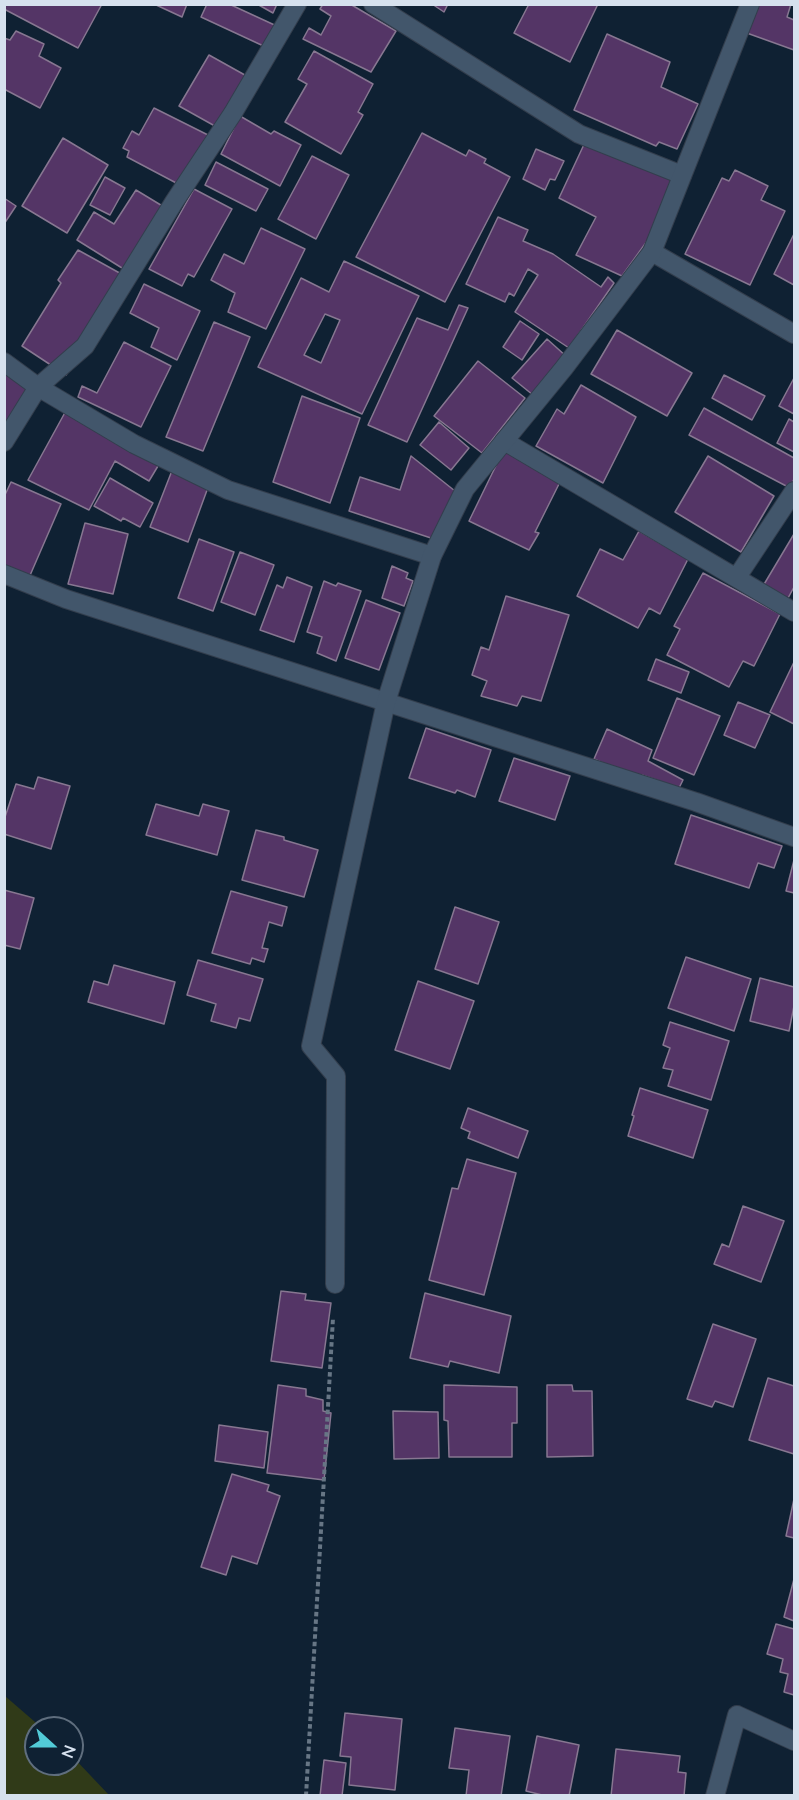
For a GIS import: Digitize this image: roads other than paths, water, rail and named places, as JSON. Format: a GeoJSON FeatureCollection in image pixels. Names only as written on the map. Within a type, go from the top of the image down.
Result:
{"type":"FeatureCollection","features":[{"type":"Feature","properties":{"kind":"street"},"geometry":{"type":"LineString","coordinates":[[4,442],[38,387],[85,346],[233,113],[297,4]]}},
{"type":"Feature","properties":{"kind":"street"},"geometry":{"type":"LineString","coordinates":[[373,4],[579,134],[682,175]]}},
{"type":"Feature","properties":{"kind":"street"},"geometry":{"type":"LineString","coordinates":[[335,1284],[336,1076],[311,1046],[386,702],[432,556],[465,489],[564,368],[652,252],[750,4]]}},
{"type":"Feature","properties":{"kind":"street"},"geometry":{"type":"LineString","coordinates":[[652,252],[795,334]]}},
{"type":"Feature","properties":{"kind":"street"},"geometry":{"type":"LineString","coordinates":[[4,362],[38,387],[134,444],[228,490],[432,556]]}},
{"type":"Feature","properties":{"kind":"street"},"geometry":{"type":"LineString","coordinates":[[504,441],[795,612]]}},
{"type":"Feature","properties":{"kind":"street"},"geometry":{"type":"LineString","coordinates":[[737,577],[795,491]]}},
{"type":"Feature","properties":{"kind":"street"},"geometry":{"type":"LineString","coordinates":[[4,574],[66,599],[696,801],[795,837]]}},
{"type":"Feature","properties":{"kind":"street"},"geometry":{"type":"LineString","coordinates":[[715,1796],[737,1715],[795,1741]]}}]}
